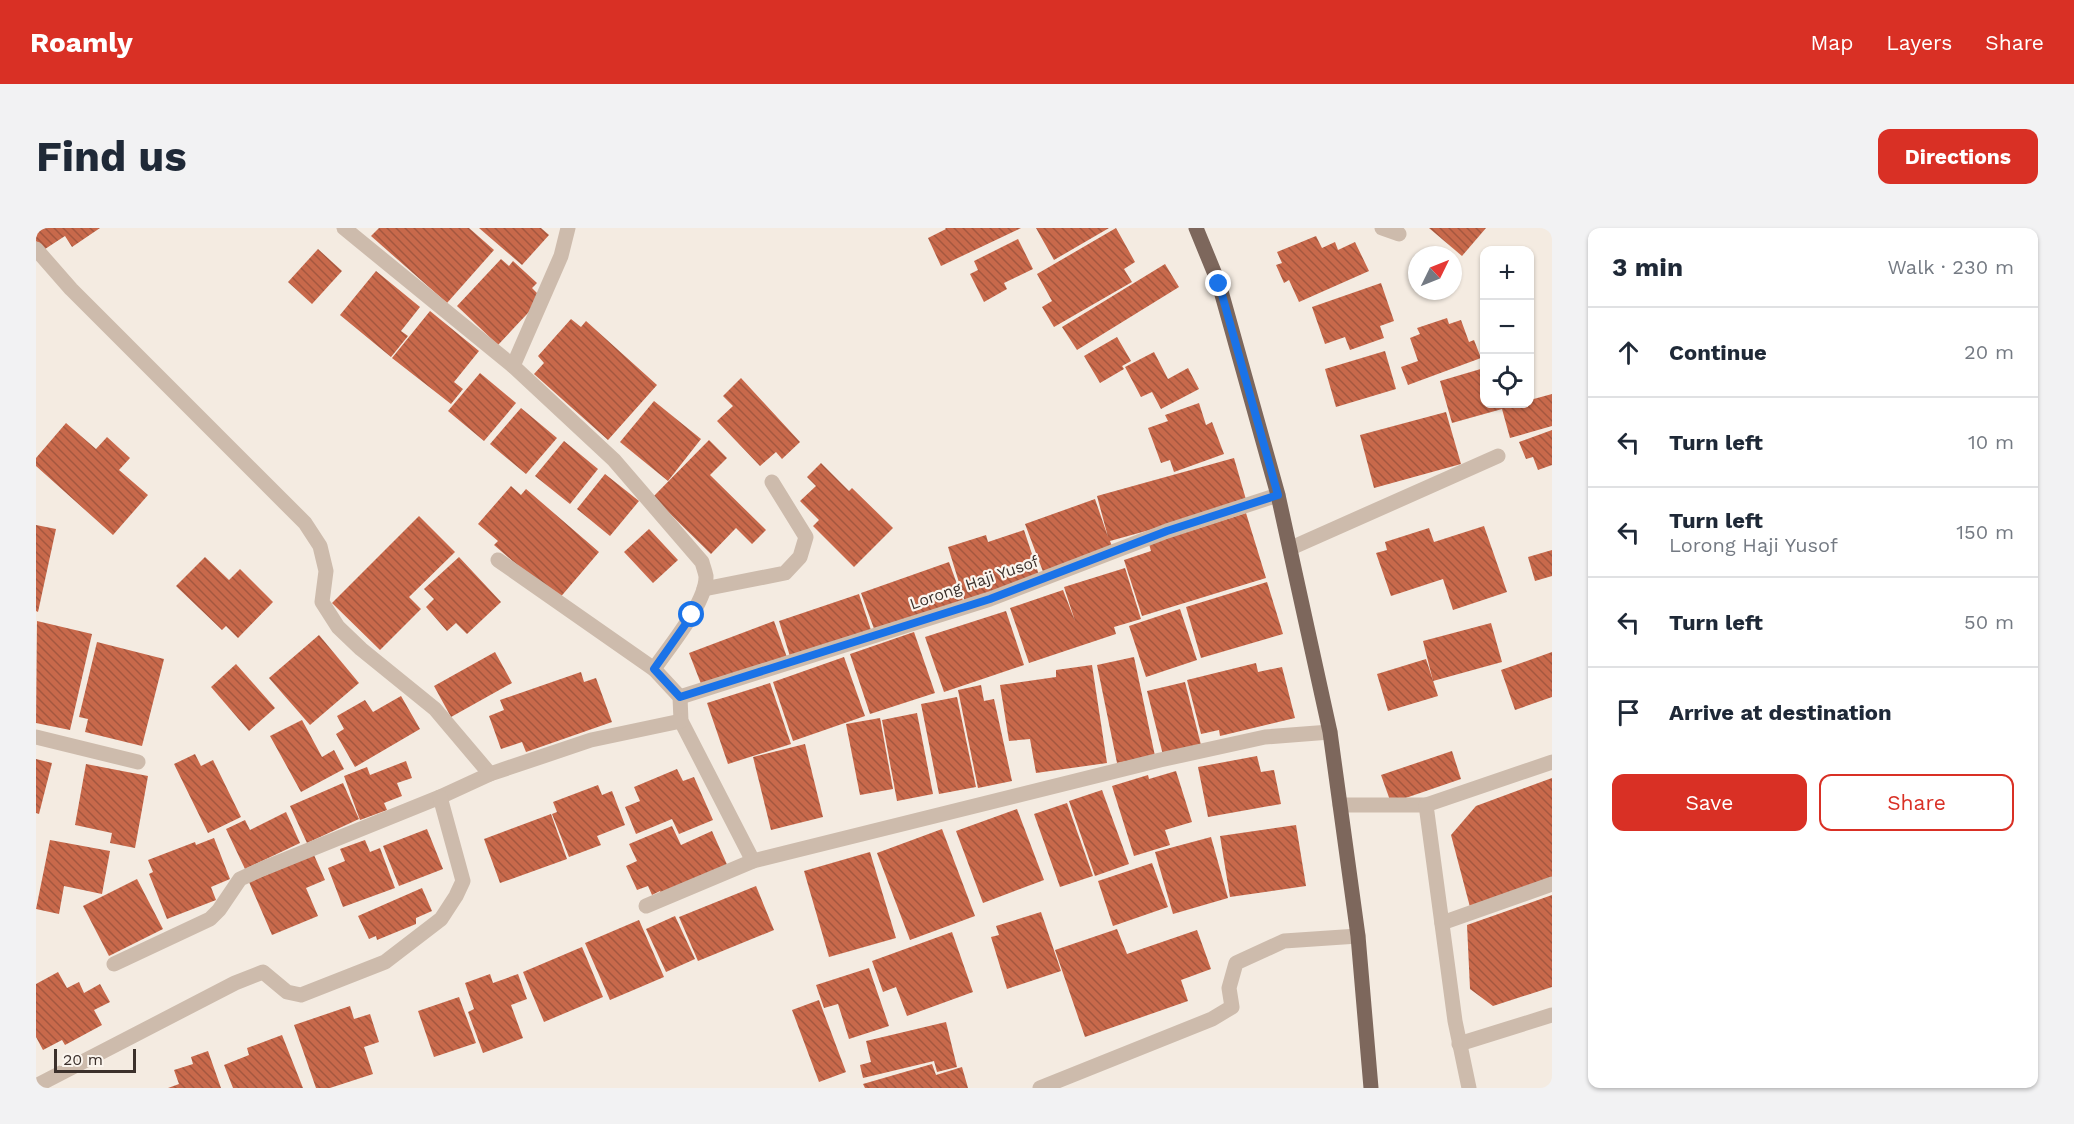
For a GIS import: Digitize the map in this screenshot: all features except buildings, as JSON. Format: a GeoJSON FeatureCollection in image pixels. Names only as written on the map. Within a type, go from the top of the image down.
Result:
{"type":"FeatureCollection","features":[{"type":"Feature","properties":{"kind":"main road"},"geometry":{"type":"LineString","coordinates":[[1196,228],[1219,284],[1278,495],[1330,732],[1358,936],[1371,1088]]}},
{"type":"Feature","properties":{"kind":"street"},"geometry":{"type":"LineString","coordinates":[[344,228],[513,366],[614,460],[702,562],[706,576],[704,589],[692,615],[654,669]]}},
{"type":"Feature","properties":{"kind":"street"},"geometry":{"type":"LineString","coordinates":[[513,366],[561,256],[568,228]]}},
{"type":"Feature","properties":{"kind":"street"},"geometry":{"type":"LineString","coordinates":[[1382,228],[1399,234]]}},
{"type":"Feature","properties":{"kind":"street"},"geometry":{"type":"LineString","coordinates":[[36,249],[71,289],[305,523],[320,546],[326,571],[322,602],[338,627],[435,709],[490,774]]}},
{"type":"Feature","properties":{"kind":"street"},"geometry":{"type":"LineString","coordinates":[[1291,548],[1498,456]]}},
{"type":"Feature","properties":{"kind":"street"},"geometry":{"type":"LineString","coordinates":[[704,589],[785,573],[800,557],[806,537],[772,482]]}},
{"type":"Feature","properties":{"kind":"street","name":"Lorong Haji Yusof"},"geometry":{"type":"LineString","coordinates":[[680,697],[990,599],[1167,531],[1278,495]]}},
{"type":"Feature","properties":{"kind":"street"},"geometry":{"type":"LineString","coordinates":[[498,560],[654,669],[680,697],[681,721],[753,861]]}},
{"type":"Feature","properties":{"kind":"street"},"geometry":{"type":"LineString","coordinates":[[114,964],[210,919],[240,879],[440,797],[490,774],[591,740],[681,721]]}},
{"type":"Feature","properties":{"kind":"street"},"geometry":{"type":"LineString","coordinates":[[646,906],[753,861],[1160,760],[1265,737],[1330,732]]}},
{"type":"Feature","properties":{"kind":"street"},"geometry":{"type":"LineString","coordinates":[[36,737],[138,762]]}},
{"type":"Feature","properties":{"kind":"street"},"geometry":{"type":"LineString","coordinates":[[1340,805],[1426,805],[1552,762]]}},
{"type":"Feature","properties":{"kind":"street"},"geometry":{"type":"LineString","coordinates":[[36,1086],[235,983],[263,972],[287,992],[301,995],[384,962],[441,919],[463,881],[440,797]]}},
{"type":"Feature","properties":{"kind":"street"},"geometry":{"type":"LineString","coordinates":[[1426,805],[1459,1044],[1469,1088]]}},
{"type":"Feature","properties":{"kind":"street"},"geometry":{"type":"LineString","coordinates":[[1442,923],[1552,884]]}},
{"type":"Feature","properties":{"kind":"street"},"geometry":{"type":"LineString","coordinates":[[1040,1088],[1212,1019],[1232,1007],[1229,988],[1236,963],[1284,941],[1358,936]]}},
{"type":"Feature","properties":{"kind":"street"},"geometry":{"type":"LineString","coordinates":[[1459,1044],[1552,1015]]}},
{"type":"Feature","properties":{"kind":"route"},"geometry":{"type":"LineString","coordinates":[[692,615],[654,669],[680,697],[990,599],[1167,531],[1278,495],[1219,284]]}}]}
